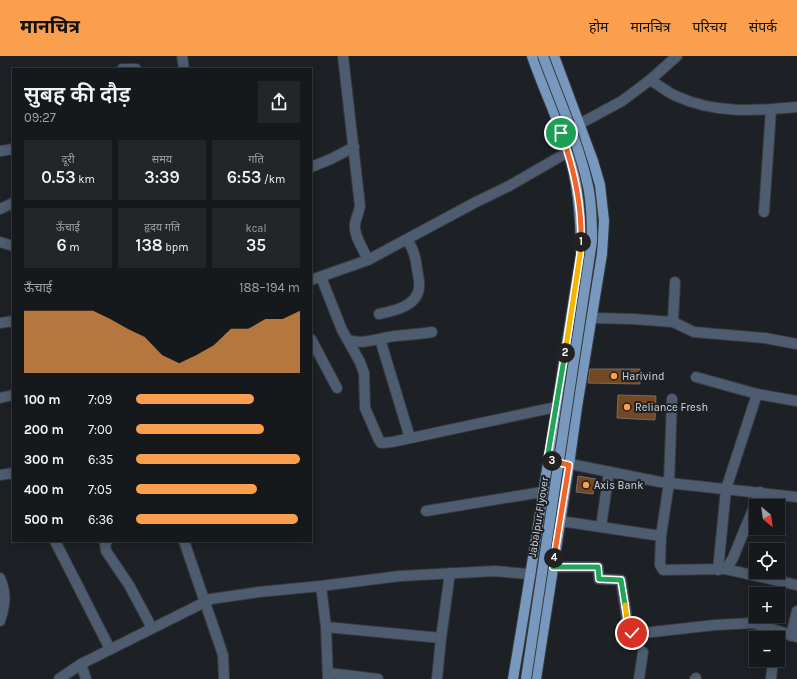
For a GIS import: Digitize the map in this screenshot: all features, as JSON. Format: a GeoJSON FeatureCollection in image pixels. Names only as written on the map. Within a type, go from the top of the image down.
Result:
{"type":"FeatureCollection","features":[{"type":"Feature","properties":{"kind":"main road"},"geometry":{"type":"LineString","coordinates":[[513,679],[531,574],[542,492],[580,255],[581,226],[579,200],[568,152],[532,56]]}},
{"type":"Feature","properties":{"kind":"main road","name":"Jabalpur Flyover"},"geometry":{"type":"LineString","coordinates":[[526,679],[592,242],[592,211],[581,160],[543,56]]}},
{"type":"Feature","properties":{"kind":"main road"},"geometry":{"type":"LineString","coordinates":[[536,679],[577,407],[602,254],[604,221],[600,185],[588,146],[554,56]]}},
{"type":"Feature","properties":{"kind":"street"},"geometry":{"type":"LineString","coordinates":[[182,56],[184,68]]}},
{"type":"Feature","properties":{"kind":"street"},"geometry":{"type":"LineString","coordinates":[[343,56],[360,206],[355,222],[355,230],[368,260]]}},
{"type":"Feature","properties":{"kind":"street"},"geometry":{"type":"LineString","coordinates":[[561,133],[622,101],[650,80],[676,56]]}},
{"type":"Feature","properties":{"kind":"street"},"geometry":{"type":"LineString","coordinates":[[650,80],[676,96],[705,107],[735,111],[771,110],[797,107]]}},
{"type":"Feature","properties":{"kind":"street"},"geometry":{"type":"LineString","coordinates":[[764,212],[771,110]]}},
{"type":"Feature","properties":{"kind":"street"},"geometry":{"type":"LineString","coordinates":[[556,406],[410,438],[385,443],[382,442],[379,440],[365,408],[364,373],[360,362],[316,278],[368,260],[476,202],[510,186],[568,152],[588,146]]}},
{"type":"Feature","properties":{"kind":"street"},"geometry":{"type":"LineString","coordinates":[[312,167],[354,147]]}},
{"type":"Feature","properties":{"kind":"street"},"geometry":{"type":"LineString","coordinates":[[0,151],[12,149]]}},
{"type":"Feature","properties":{"kind":"street"},"geometry":{"type":"LineString","coordinates":[[0,209],[12,203]]}},
{"type":"Feature","properties":{"kind":"street"},"geometry":{"type":"LineString","coordinates":[[379,314],[394,311],[416,297],[419,288],[416,261],[413,248],[407,240]]}},
{"type":"Feature","properties":{"kind":"street"},"geometry":{"type":"LineString","coordinates":[[0,242],[12,246]]}},
{"type":"Feature","properties":{"kind":"street"},"geometry":{"type":"LineString","coordinates":[[673,322],[675,282]]}},
{"type":"Feature","properties":{"kind":"street"},"geometry":{"type":"LineString","coordinates":[[592,318],[633,318],[673,322],[694,332],[765,338],[797,344]]}},
{"type":"Feature","properties":{"kind":"street"},"geometry":{"type":"LineString","coordinates":[[0,323],[12,321]]}},
{"type":"Feature","properties":{"kind":"street"},"geometry":{"type":"LineString","coordinates":[[348,340],[359,342],[432,332]]}},
{"type":"Feature","properties":{"kind":"street"},"geometry":{"type":"LineString","coordinates":[[380,339],[410,438]]}},
{"type":"Feature","properties":{"kind":"street"},"geometry":{"type":"LineString","coordinates":[[312,341],[337,388]]}},
{"type":"Feature","properties":{"kind":"street"},"geometry":{"type":"LineString","coordinates":[[696,378],[757,394],[797,401]]}},
{"type":"Feature","properties":{"kind":"street"},"geometry":{"type":"LineString","coordinates":[[722,570],[726,489],[757,394]]}},
{"type":"Feature","properties":{"kind":"street"},"geometry":{"type":"LineString","coordinates":[[0,398],[12,395]]}},
{"type":"Feature","properties":{"kind":"street"},"geometry":{"type":"LineString","coordinates":[[672,399],[669,482],[660,536],[660,565],[663,570],[722,570],[797,585]]}},
{"type":"Feature","properties":{"kind":"street"},"geometry":{"type":"LineString","coordinates":[[547,460],[669,482],[797,497]]}},
{"type":"Feature","properties":{"kind":"street"},"geometry":{"type":"LineString","coordinates":[[601,528],[609,472]]}},
{"type":"Feature","properties":{"kind":"street"},"geometry":{"type":"LineString","coordinates":[[0,475],[12,473]]}},
{"type":"Feature","properties":{"kind":"street"},"geometry":{"type":"LineString","coordinates":[[426,511],[542,492]]}},
{"type":"Feature","properties":{"kind":"street"},"geometry":{"type":"LineString","coordinates":[[722,570],[728,567],[733,558],[760,492]]}},
{"type":"Feature","properties":{"kind":"street"},"geometry":{"type":"LineString","coordinates":[[560,521],[660,536]]}},
{"type":"Feature","properties":{"kind":"street"},"geometry":{"type":"LineString","coordinates":[[56,542],[110,649]]}},
{"type":"Feature","properties":{"kind":"street"},"geometry":{"type":"LineString","coordinates":[[106,542],[105,544],[106,550],[130,584],[152,628]]}},
{"type":"Feature","properties":{"kind":"street"},"geometry":{"type":"LineString","coordinates":[[184,542],[223,655],[224,679]]}},
{"type":"Feature","properties":{"kind":"street"},"geometry":{"type":"LineString","coordinates":[[59,679],[81,664],[204,602],[246,593],[321,586],[400,576],[495,571],[531,574],[598,567],[599,579],[621,580],[628,626],[634,634],[715,625],[753,623],[770,631]]}},
{"type":"Feature","properties":{"kind":"street"},"geometry":{"type":"LineString","coordinates":[[437,679],[450,573]]}},
{"type":"Feature","properties":{"kind":"street"},"geometry":{"type":"LineString","coordinates":[[0,578],[6,601],[0,621]]}},
{"type":"Feature","properties":{"kind":"street"},"geometry":{"type":"LineString","coordinates":[[321,586],[326,627],[328,676],[378,679]]}},
{"type":"Feature","properties":{"kind":"street"},"geometry":{"type":"LineString","coordinates":[[794,636],[797,611]]}},
{"type":"Feature","properties":{"kind":"street"},"geometry":{"type":"LineString","coordinates":[[326,627],[441,638]]}},
{"type":"Feature","properties":{"kind":"street"},"geometry":{"type":"LineString","coordinates":[[639,679],[643,652]]}},
{"type":"Feature","properties":{"kind":"street"},"geometry":{"type":"LineString","coordinates":[[81,664],[86,679]]}},
{"type":"Feature","properties":{"kind":"street"},"geometry":{"type":"LineString","coordinates":[[771,679],[772,667]]}},
{"type":"Feature","properties":{"kind":"building","name":"Harivind"},"geometry":{"type":"Polygon","coordinates":[[[590,369],[640,369],[640,384],[588,383],[590,369]]]}},
{"type":"Feature","properties":{"kind":"building"},"geometry":{"type":"Polygon","coordinates":[[[618,395],[656,396],[655,420],[617,418],[618,395]]]}},
{"type":"Feature","properties":{"kind":"building","name":"Axis Bank"},"geometry":{"type":"Polygon","coordinates":[[[578,476],[596,479],[593,494],[576,492],[578,476]]]}},
{"type":"Feature","properties":{"kind":"place","name":"Harivind"},"geometry":{"type":"Point","coordinates":[614,376]}},
{"type":"Feature","properties":{"kind":"place","name":"Reliance Fresh"},"geometry":{"type":"Point","coordinates":[627,407]}},
{"type":"Feature","properties":{"kind":"place","name":"Axis Bank"},"geometry":{"type":"Point","coordinates":[586,485]}},
{"type":"Feature","properties":{"kind":"route"},"geometry":{"type":"LineString","coordinates":[[561,133],[568,152],[579,200],[581,226],[580,255],[547,460],[569,465],[553,567],[598,567],[599,579],[621,580],[628,626],[632,633]]}}]}
